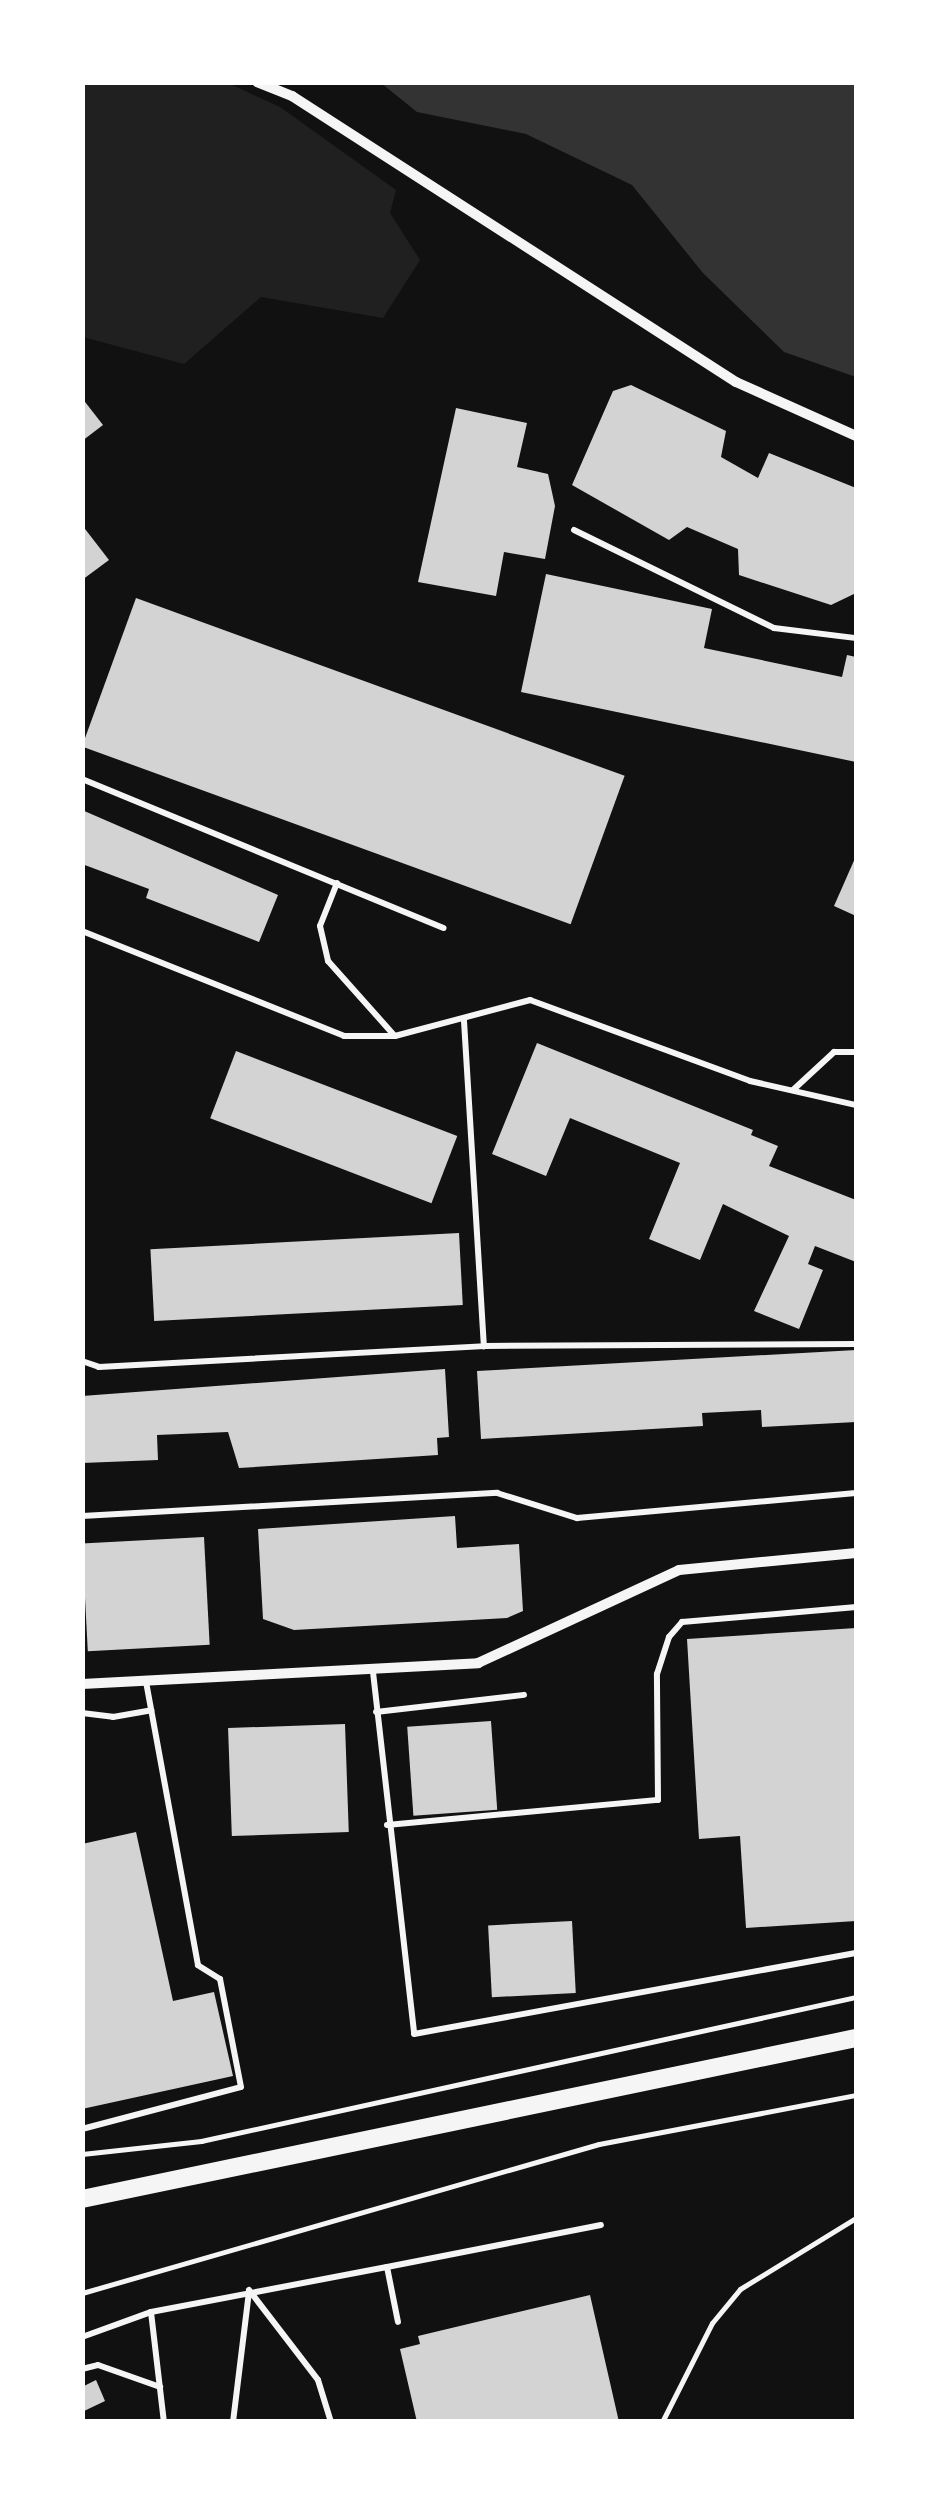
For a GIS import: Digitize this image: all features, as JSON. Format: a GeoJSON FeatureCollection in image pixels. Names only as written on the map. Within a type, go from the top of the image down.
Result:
{"type":"FeatureCollection","features":[{"type":"Feature","properties":{"kind":"main road"},"geometry":{"type":"LineString","coordinates":[[82,2200],[856,2038]]}},
{"type":"Feature","properties":{"kind":"main road"},"geometry":{"type":"LineString","coordinates":[[82,2212],[203,2175]]}},
{"type":"Feature","properties":{"kind":"street"},"geometry":{"type":"LineString","coordinates":[[257,82],[292,96],[736,382],[856,436]]}},
{"type":"Feature","properties":{"kind":"street"},"geometry":{"type":"LineString","coordinates":[[82,1684],[438,1670],[512,1652],[680,1570],[856,1553]]}},
{"type":"Feature","properties":{"kind":"lane"},"geometry":{"type":"LineString","coordinates":[[574,530],[774,628],[856,638]]}},
{"type":"Feature","properties":{"kind":"lane"},"geometry":{"type":"LineString","coordinates":[[82,778],[444,928]]}},
{"type":"Feature","properties":{"kind":"lane"},"geometry":{"type":"LineString","coordinates":[[337,883],[320,926],[328,962],[395,1036]]}},
{"type":"Feature","properties":{"kind":"lane"},"geometry":{"type":"LineString","coordinates":[[82,930],[344,1036],[395,1036],[464,1021],[530,1000],[792,1091],[856,1105]]}},
{"type":"Feature","properties":{"kind":"lane"},"geometry":{"type":"LineString","coordinates":[[464,1021],[484,1346]]}},
{"type":"Feature","properties":{"kind":"lane"},"geometry":{"type":"LineString","coordinates":[[792,1091],[834,1052],[856,1052]]}},
{"type":"Feature","properties":{"kind":"lane"},"geometry":{"type":"LineString","coordinates":[[82,1361],[99,1367],[484,1346],[856,1344]]}},
{"type":"Feature","properties":{"kind":"lane"},"geometry":{"type":"LineString","coordinates":[[82,1516],[497,1493],[577,1518],[856,1493]]}},
{"type":"Feature","properties":{"kind":"lane"},"geometry":{"type":"LineString","coordinates":[[386,1825],[658,1800],[656,1674],[669,1637],[682,1622],[856,1608]]}},
{"type":"Feature","properties":{"kind":"lane"},"geometry":{"type":"LineString","coordinates":[[373,1672],[386,1825],[414,2034],[856,1953]]}},
{"type":"Feature","properties":{"kind":"lane"},"geometry":{"type":"LineString","coordinates":[[82,2129],[241,2087],[220,1979],[198,1966],[146,1681]]}},
{"type":"Feature","properties":{"kind":"lane"},"geometry":{"type":"LineString","coordinates":[[376,1712],[524,1695]]}},
{"type":"Feature","properties":{"kind":"lane"},"geometry":{"type":"LineString","coordinates":[[82,1713],[151,1710]]}},
{"type":"Feature","properties":{"kind":"lane"},"geometry":{"type":"LineString","coordinates":[[82,2337],[151,2312],[249,2290],[601,2226]]}},
{"type":"Feature","properties":{"kind":"lane"},"geometry":{"type":"LineString","coordinates":[[387,2267],[398,2322]]}},
{"type":"Feature","properties":{"kind":"lane"},"geometry":{"type":"LineString","coordinates":[[232,2422],[249,2290]]}},
{"type":"Feature","properties":{"kind":"lane"},"geometry":{"type":"LineString","coordinates":[[249,2290],[318,2380],[331,2422]]}},
{"type":"Feature","properties":{"kind":"lane"},"geometry":{"type":"LineString","coordinates":[[151,2312],[164,2422]]}},
{"type":"Feature","properties":{"kind":"lane"},"geometry":{"type":"LineString","coordinates":[[82,2369],[98,2365],[160,2387]]}},
{"type":"Feature","properties":{"kind":"path"},"geometry":{"type":"LineString","coordinates":[[82,2154],[201,2141],[856,1997]]}},
{"type":"Feature","properties":{"kind":"path"},"geometry":{"type":"LineString","coordinates":[[82,2292],[599,2144],[856,2095]]}},
{"type":"Feature","properties":{"kind":"path"},"geometry":{"type":"LineString","coordinates":[[662,2422],[712,2323],[740,2288],[856,2218]]}},
{"type":"Feature","properties":{"kind":"shaded area"},"geometry":{"type":"Polygon","coordinates":[[[82,83],[228,83],[280,107],[396,190],[390,213],[420,260],[383,318],[261,297],[184,364],[83,337],[82,83]]]}},
{"type":"Feature","properties":{"kind":"shaded area"},"geometry":{"type":"Polygon","coordinates":[[[381,83],[856,83],[856,377],[784,352],[703,273],[632,185],[526,134],[417,112],[381,83]]]}},
{"type":"Feature","properties":{"kind":"building"},"geometry":{"type":"Polygon","coordinates":[[[631,385],[726,431],[721,457],[758,478],[769,453],[856,488],[856,593],[831,605],[739,575],[738,549],[687,527],[669,540],[572,485],[613,391],[631,385]]]}},
{"type":"Feature","properties":{"kind":"building"},"geometry":{"type":"Polygon","coordinates":[[[82,398],[103,425],[82,441],[82,398]]]}},
{"type":"Feature","properties":{"kind":"building"},"geometry":{"type":"Polygon","coordinates":[[[456,408],[527,423],[517,467],[548,474],[555,506],[545,559],[504,552],[496,596],[418,582],[456,408]]]}},
{"type":"Feature","properties":{"kind":"building"},"geometry":{"type":"Polygon","coordinates":[[[82,525],[109,560],[82,580],[82,525]]]}},
{"type":"Feature","properties":{"kind":"building"},"geometry":{"type":"Polygon","coordinates":[[[546,574],[712,609],[704,648],[842,677],[847,655],[856,657],[856,762],[521,692],[546,574]]]}},
{"type":"Feature","properties":{"kind":"building"},"geometry":{"type":"Polygon","coordinates":[[[136,598],[625,776],[571,924],[82,746],[136,598]]]}},
{"type":"Feature","properties":{"kind":"building"},"geometry":{"type":"Polygon","coordinates":[[[82,810],[278,895],[259,942],[146,898],[149,889],[82,864],[82,810]]]}},
{"type":"Feature","properties":{"kind":"building"},"geometry":{"type":"Polygon","coordinates":[[[856,856],[856,916],[834,906],[856,856]]]}},
{"type":"Feature","properties":{"kind":"building"},"geometry":{"type":"Polygon","coordinates":[[[537,1043],[753,1130],[751,1135],[778,1146],[769,1166],[856,1200],[856,1262],[815,1246],[808,1264],[823,1270],[799,1329],[754,1311],[789,1236],[723,1204],[700,1260],[649,1239],[680,1163],[570,1118],[546,1176],[492,1154],[537,1043]]]}},
{"type":"Feature","properties":{"kind":"building"},"geometry":{"type":"Polygon","coordinates":[[[236,1051],[457,1136],[431,1203],[210,1118],[236,1051]]]}},
{"type":"Feature","properties":{"kind":"building"},"geometry":{"type":"Polygon","coordinates":[[[459,1233],[463,1305],[154,1321],[150,1249],[459,1233]]]}},
{"type":"Feature","properties":{"kind":"building"},"geometry":{"type":"Polygon","coordinates":[[[856,1350],[856,1422],[762,1427],[761,1410],[702,1413],[703,1426],[481,1439],[477,1371],[856,1350]]]}},
{"type":"Feature","properties":{"kind":"building"},"geometry":{"type":"Polygon","coordinates":[[[445,1369],[449,1437],[437,1438],[438,1455],[239,1468],[228,1432],[157,1435],[158,1460],[82,1463],[82,1396],[445,1369]]]}},
{"type":"Feature","properties":{"kind":"building"},"geometry":{"type":"Polygon","coordinates":[[[455,1516],[457,1548],[519,1544],[523,1611],[507,1618],[294,1630],[263,1619],[258,1529],[455,1516]]]}},
{"type":"Feature","properties":{"kind":"building"},"geometry":{"type":"Polygon","coordinates":[[[204,1537],[210,1645],[88,1651],[82,1543],[204,1537]]]}},
{"type":"Feature","properties":{"kind":"building"},"geometry":{"type":"Polygon","coordinates":[[[856,1628],[856,1921],[746,1928],[740,1836],[699,1839],[687,1639],[856,1628]]]}},
{"type":"Feature","properties":{"kind":"building"},"geometry":{"type":"Polygon","coordinates":[[[491,1721],[497,1810],[413,1816],[407,1727],[491,1721]]]}},
{"type":"Feature","properties":{"kind":"building"},"geometry":{"type":"Polygon","coordinates":[[[345,1724],[349,1832],[232,1836],[228,1728],[345,1724]]]}},
{"type":"Feature","properties":{"kind":"building"},"geometry":{"type":"Polygon","coordinates":[[[136,1832],[173,2001],[214,1992],[233,2076],[82,2109],[82,1844],[136,1832]]]}},
{"type":"Feature","properties":{"kind":"building"},"geometry":{"type":"Polygon","coordinates":[[[572,1921],[576,1993],[492,1997],[488,1925],[572,1921]]]}},
{"type":"Feature","properties":{"kind":"building"},"geometry":{"type":"Polygon","coordinates":[[[590,2295],[619,2422],[417,2422],[400,2349],[420,2344],[418,2336],[590,2295]]]}},
{"type":"Feature","properties":{"kind":"building"},"geometry":{"type":"Polygon","coordinates":[[[96,2380],[105,2401],[82,2412],[82,2387],[96,2380]]]}}]}
